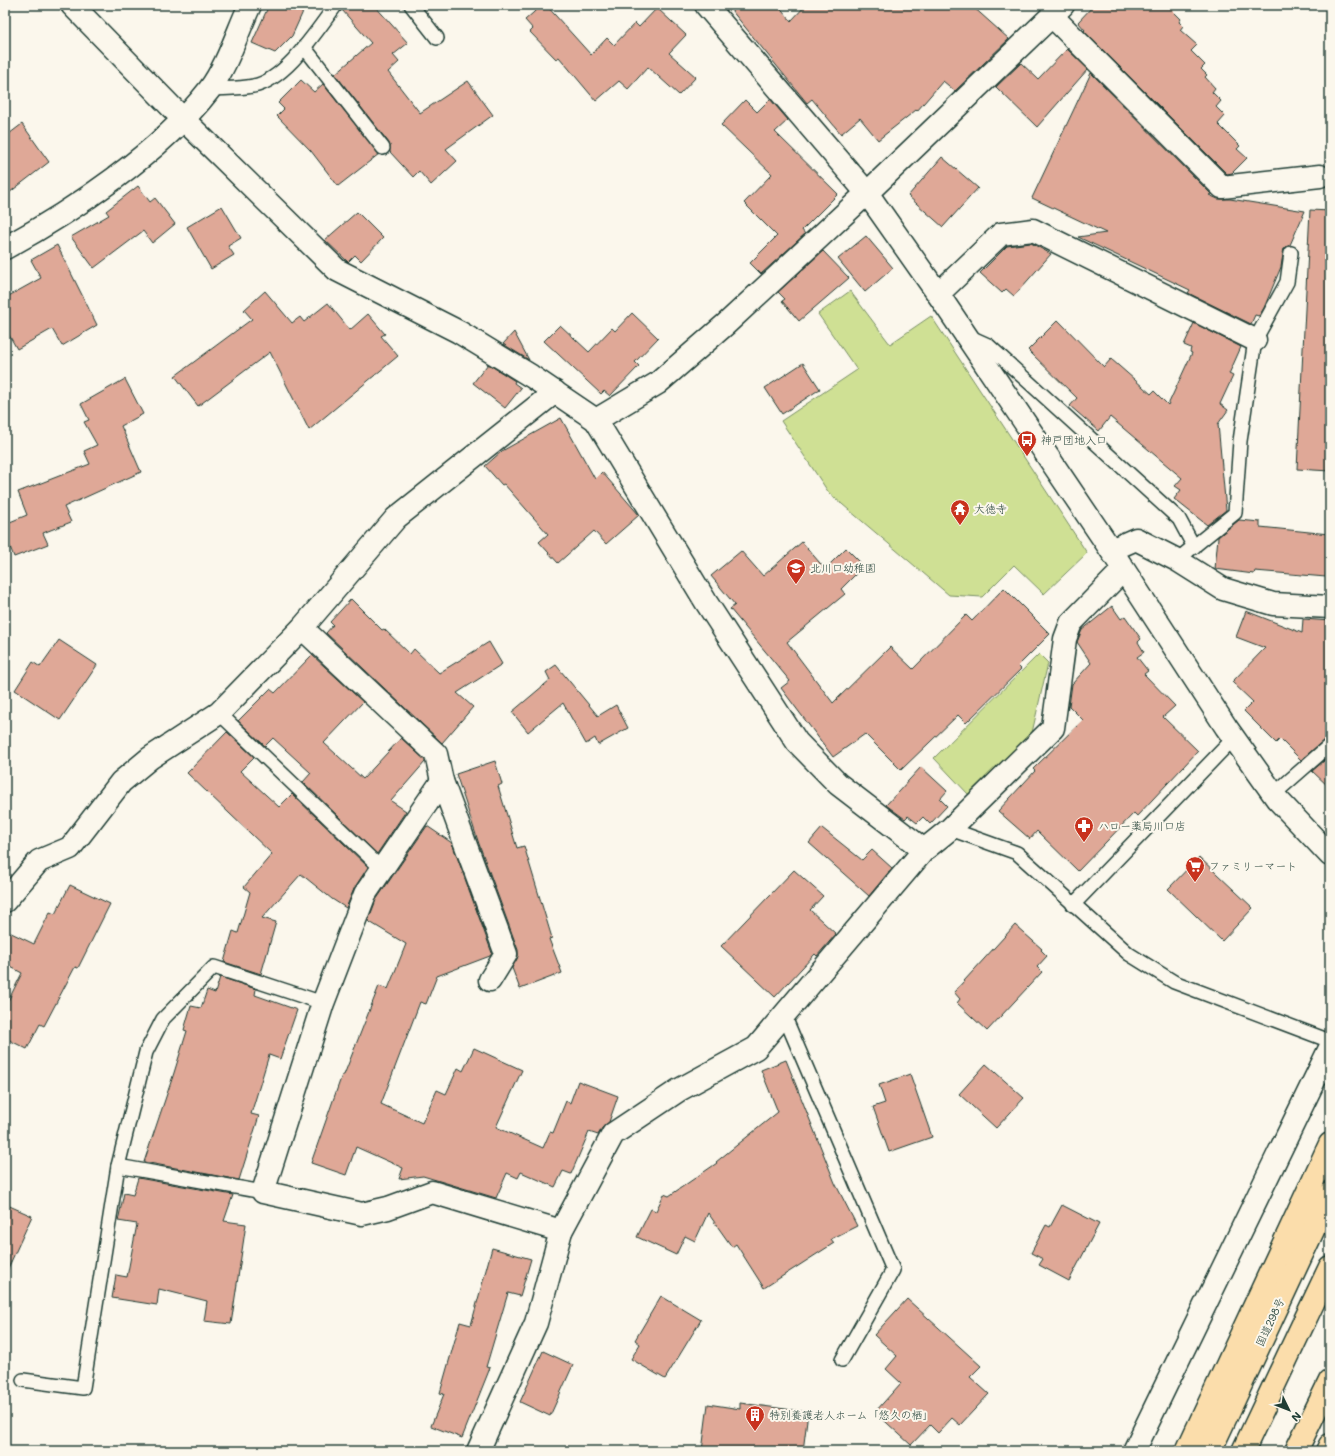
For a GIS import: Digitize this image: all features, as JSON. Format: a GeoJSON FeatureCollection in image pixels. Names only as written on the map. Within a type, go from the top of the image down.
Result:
{"type":"FeatureCollection","features":[{"type":"Feature","properties":{"kind":"highway"},"geometry":{"type":"LineString","coordinates":[[1187,1451],[1330,1144]]}},
{"type":"Feature","properties":{"kind":"highway","name":"国道298号"},"geometry":{"type":"LineString","coordinates":[[1210,1451],[1330,1194]]}},
{"type":"Feature","properties":{"kind":"highway"},"geometry":{"type":"LineString","coordinates":[[1243,1451],[1330,1267]]}},
{"type":"Feature","properties":{"kind":"highway"},"geometry":{"type":"LineString","coordinates":[[1296,1451],[1330,1381]]}},
{"type":"Feature","properties":{"kind":"highway"},"geometry":{"type":"LineString","coordinates":[[1327,1451],[1330,1445]]}},
{"type":"Feature","properties":{"kind":"street"},"geometry":{"type":"LineString","coordinates":[[72,5],[184,120],[337,270],[460,332],[596,420],[706,602],[797,742],[838,784],[924,850]]}},
{"type":"Feature","properties":{"kind":"street"},"geometry":{"type":"LineString","coordinates":[[5,248],[65,212],[124,171],[184,120],[210,89],[224,64],[250,5]]}},
{"type":"Feature","properties":{"kind":"street"},"geometry":{"type":"LineString","coordinates":[[706,5],[867,193],[938,294],[1111,550],[1234,738],[1274,794],[1330,855]]}},
{"type":"Feature","properties":{"kind":"street"},"geometry":{"type":"LineString","coordinates":[[596,420],[658,383],[726,324],[867,193],[1058,10],[1222,187],[1320,176]]}},
{"type":"Feature","properties":{"kind":"street"},"geometry":{"type":"LineString","coordinates":[[938,294],[1002,234],[1033,230],[1255,340]]}},
{"type":"Feature","properties":{"kind":"street"},"geometry":{"type":"LineString","coordinates":[[5,901],[39,861],[70,848],[121,782],[150,758],[219,712],[302,628],[396,518],[554,392]]}},
{"type":"Feature","properties":{"kind":"street"},"geometry":{"type":"LineString","coordinates":[[1111,550],[1136,539],[1185,554],[1223,589],[1273,604],[1330,607]]}},
{"type":"Feature","properties":{"kind":"street"},"geometry":{"type":"LineString","coordinates":[[478,1451],[536,1323],[561,1231],[613,1134],[679,1090],[756,1048],[924,850],[950,829],[1053,728],[1065,639],[1071,623],[1123,570]]}},
{"type":"Feature","properties":{"kind":"street"},"geometry":{"type":"LineString","coordinates":[[302,628],[436,754],[442,781],[506,954],[490,980]]}},
{"type":"Feature","properties":{"kind":"street"},"geometry":{"type":"LineString","coordinates":[[442,781],[365,894],[323,1003],[263,1192],[362,1214],[388,1208],[432,1192],[561,1231]]}},
{"type":"Feature","properties":{"kind":"street"},"geometry":{"type":"LineString","coordinates":[[1134,1451],[1330,1048]]}},
{"type":"Feature","properties":{"kind":"lane"},"geometry":{"type":"LineString","coordinates":[[210,89],[254,86],[269,80],[304,47],[336,5]]}},
{"type":"Feature","properties":{"kind":"lane"},"geometry":{"type":"LineString","coordinates":[[411,5],[437,38]]}},
{"type":"Feature","properties":{"kind":"lane"},"geometry":{"type":"LineString","coordinates":[[304,47],[383,148]]}},
{"type":"Feature","properties":{"kind":"lane"},"geometry":{"type":"LineString","coordinates":[[964,334],[988,345],[1179,519],[1185,554],[1235,513],[1240,441],[1255,340],[1287,282],[1291,253]]}},
{"type":"Feature","properties":{"kind":"lane"},"geometry":{"type":"LineString","coordinates":[[219,712],[382,869]]}},
{"type":"Feature","properties":{"kind":"lane"},"geometry":{"type":"LineString","coordinates":[[1073,904],[1234,738]]}},
{"type":"Feature","properties":{"kind":"lane"},"geometry":{"type":"LineString","coordinates":[[1274,794],[1330,745]]}},
{"type":"Feature","properties":{"kind":"lane"},"geometry":{"type":"LineString","coordinates":[[950,829],[1016,853],[1129,954],[1174,982],[1330,1042]]}},
{"type":"Feature","properties":{"kind":"lane"},"geometry":{"type":"LineString","coordinates":[[23,1380],[83,1388],[118,1166],[146,1052],[163,1019],[214,968],[323,1003]]}},
{"type":"Feature","properties":{"kind":"lane"},"geometry":{"type":"LineString","coordinates":[[784,1015],[892,1270],[842,1360]]}},
{"type":"Feature","properties":{"kind":"lane"},"geometry":{"type":"LineString","coordinates":[[118,1166],[263,1192]]}},
{"type":"Feature","properties":{"kind":"green space"},"geometry":{"type":"Polygon","coordinates":[[[850,291],[890,344],[931,316],[1087,553],[1044,594],[1014,565],[982,597],[949,595],[829,493],[781,421],[857,370],[818,314],[850,291]]]}},
{"type":"Feature","properties":{"kind":"green space"},"geometry":{"type":"Polygon","coordinates":[[[1039,654],[1048,663],[1031,737],[969,795],[934,758],[1039,654]]]}},
{"type":"Feature","properties":{"kind":"building"},"geometry":{"type":"Polygon","coordinates":[[[269,5],[306,5],[292,36],[275,53],[252,43],[269,5]]]}},
{"type":"Feature","properties":{"kind":"building"},"geometry":{"type":"Polygon","coordinates":[[[344,5],[374,5],[408,43],[393,55],[399,62],[388,72],[420,113],[468,81],[493,115],[446,149],[457,161],[431,185],[419,171],[413,177],[390,152],[389,143],[335,74],[371,43],[342,10],[344,5]]]}},
{"type":"Feature","properties":{"kind":"building"},"geometry":{"type":"Polygon","coordinates":[[[542,5],[546,5],[591,55],[607,38],[614,45],[635,23],[639,27],[657,8],[686,35],[669,53],[696,77],[679,95],[648,67],[628,89],[619,81],[596,101],[559,57],[556,59],[530,32],[533,29],[525,20],[542,5]]]}},
{"type":"Feature","properties":{"kind":"building"},"geometry":{"type":"Polygon","coordinates":[[[727,5],[778,5],[791,21],[806,5],[971,5],[1009,39],[955,91],[943,81],[917,111],[916,110],[878,140],[860,118],[841,134],[812,99],[807,103],[727,5]]]}},
{"type":"Feature","properties":{"kind":"building"},"geometry":{"type":"Polygon","coordinates":[[[1094,5],[1167,5],[1181,19],[1179,22],[1183,26],[1180,30],[1197,45],[1191,51],[1205,65],[1201,69],[1207,75],[1205,77],[1215,88],[1212,92],[1221,101],[1216,107],[1225,116],[1218,124],[1240,146],[1237,149],[1247,158],[1232,173],[1227,174],[1084,31],[1085,30],[1078,22],[1094,5]]]}},
{"type":"Feature","properties":{"kind":"building"},"geometry":{"type":"Polygon","coordinates":[[[1067,49],[1088,69],[1037,127],[996,87],[1021,63],[1038,79],[1067,49]]]}},
{"type":"Feature","properties":{"kind":"building"},"geometry":{"type":"Polygon","coordinates":[[[1091,73],[1211,194],[1209,195],[1218,199],[1230,199],[1305,211],[1290,245],[1284,248],[1281,267],[1264,308],[1259,316],[1255,315],[1251,324],[1188,293],[1190,290],[1078,237],[1106,233],[1032,198],[1091,73]]]}},
{"type":"Feature","properties":{"kind":"building"},"geometry":{"type":"Polygon","coordinates":[[[301,80],[314,92],[323,84],[379,154],[338,186],[311,151],[277,116],[284,109],[278,103],[301,80]]]}},
{"type":"Feature","properties":{"kind":"building"},"geometry":{"type":"Polygon","coordinates":[[[770,99],[788,120],[775,132],[838,194],[802,230],[805,234],[761,274],[750,263],[777,236],[744,203],[772,174],[721,125],[745,100],[757,112],[770,99]]]}},
{"type":"Feature","properties":{"kind":"building"},"geometry":{"type":"Polygon","coordinates":[[[22,124],[49,162],[5,196],[5,137],[22,124]]]}},
{"type":"Feature","properties":{"kind":"building"},"geometry":{"type":"Polygon","coordinates":[[[942,157],[978,188],[943,227],[908,196],[942,157]]]}},
{"type":"Feature","properties":{"kind":"building"},"geometry":{"type":"Polygon","coordinates":[[[138,186],[150,202],[155,198],[175,224],[152,243],[143,231],[94,268],[71,237],[109,215],[106,211],[138,186]]]}},
{"type":"Feature","properties":{"kind":"building"},"geometry":{"type":"Polygon","coordinates":[[[222,206],[241,238],[228,246],[234,255],[211,269],[187,227],[222,206]]]}},
{"type":"Feature","properties":{"kind":"building"},"geometry":{"type":"Polygon","coordinates":[[[1310,210],[1330,211],[1330,471],[1297,469],[1310,210]]]}},
{"type":"Feature","properties":{"kind":"building"},"geometry":{"type":"Polygon","coordinates":[[[357,212],[383,238],[361,261],[355,255],[348,262],[325,240],[357,212]]]}},
{"type":"Feature","properties":{"kind":"building"},"geometry":{"type":"Polygon","coordinates":[[[866,236],[893,268],[865,292],[838,259],[866,236]]]}},
{"type":"Feature","properties":{"kind":"building"},"geometry":{"type":"Polygon","coordinates":[[[1031,243],[1051,254],[1014,296],[1006,289],[1002,293],[980,273],[1007,246],[1031,243]]]}},
{"type":"Feature","properties":{"kind":"building"},"geometry":{"type":"Polygon","coordinates":[[[57,245],[97,325],[62,346],[52,329],[17,349],[5,328],[5,298],[41,278],[31,260],[57,245]]]}},
{"type":"Feature","properties":{"kind":"building"},"geometry":{"type":"Polygon","coordinates":[[[823,251],[849,278],[799,321],[782,301],[785,299],[778,292],[823,251]]]}},
{"type":"Feature","properties":{"kind":"building"},"geometry":{"type":"Polygon","coordinates":[[[265,291],[292,323],[300,317],[304,322],[328,303],[350,330],[368,314],[385,334],[381,336],[398,356],[309,430],[270,352],[198,406],[175,376],[252,319],[244,310],[265,291]]]}},
{"type":"Feature","properties":{"kind":"building"},"geometry":{"type":"Polygon","coordinates":[[[632,313],[658,338],[635,362],[639,366],[610,396],[604,391],[601,394],[544,341],[560,325],[589,352],[612,328],[615,331],[632,313]]]}},
{"type":"Feature","properties":{"kind":"building"},"geometry":{"type":"Polygon","coordinates":[[[1058,320],[1104,367],[1111,359],[1151,394],[1154,391],[1168,405],[1192,353],[1190,352],[1191,348],[1184,345],[1194,323],[1241,347],[1229,374],[1233,376],[1220,404],[1228,410],[1218,424],[1226,510],[1207,525],[1174,499],[1181,490],[1175,486],[1182,478],[1110,417],[1099,431],[1070,406],[1077,398],[1028,350],[1058,320]]]}},
{"type":"Feature","properties":{"kind":"building"},"geometry":{"type":"Polygon","coordinates":[[[514,332],[529,360],[503,344],[514,332]]]}},
{"type":"Feature","properties":{"kind":"building"},"geometry":{"type":"Polygon","coordinates":[[[803,363],[820,389],[782,414],[765,388],[803,363]]]}},
{"type":"Feature","properties":{"kind":"building"},"geometry":{"type":"Polygon","coordinates":[[[488,364],[515,381],[514,383],[521,388],[505,408],[473,383],[488,364]]]}},
{"type":"Feature","properties":{"kind":"building"},"geometry":{"type":"Polygon","coordinates":[[[125,379],[143,414],[121,426],[141,472],[64,507],[71,522],[43,533],[48,544],[14,557],[5,534],[5,524],[27,515],[18,492],[90,464],[84,451],[97,445],[84,422],[89,420],[81,404],[125,379]]]}},
{"type":"Feature","properties":{"kind":"building"},"geometry":{"type":"Polygon","coordinates":[[[561,418],[595,479],[602,472],[639,515],[606,544],[594,531],[558,563],[539,542],[548,534],[504,484],[502,485],[485,466],[502,451],[561,418]]]}},
{"type":"Feature","properties":{"kind":"building"},"geometry":{"type":"Polygon","coordinates":[[[1239,520],[1260,522],[1260,527],[1329,534],[1326,577],[1255,571],[1254,574],[1215,569],[1218,537],[1239,520]]]}},
{"type":"Feature","properties":{"kind":"building"},"geometry":{"type":"Polygon","coordinates":[[[802,542],[825,569],[846,548],[864,566],[841,589],[845,594],[787,642],[833,703],[890,647],[913,669],[966,615],[972,621],[1004,588],[1050,634],[1018,666],[1021,669],[966,723],[958,715],[901,770],[865,734],[833,757],[781,688],[790,681],[730,609],[735,605],[711,576],[741,551],[763,576],[802,542]]]}},
{"type":"Feature","properties":{"kind":"building"},"geometry":{"type":"Polygon","coordinates":[[[351,599],[382,630],[384,629],[410,654],[414,649],[439,673],[489,642],[502,664],[457,693],[473,707],[442,743],[326,633],[333,625],[330,622],[351,599]]]}},
{"type":"Feature","properties":{"kind":"building"},"geometry":{"type":"Polygon","coordinates":[[[1112,606],[1121,619],[1125,616],[1141,639],[1138,642],[1144,652],[1137,657],[1148,671],[1144,674],[1175,706],[1163,717],[1198,751],[1137,816],[1134,813],[1078,871],[1037,831],[1030,839],[998,811],[1035,771],[1033,769],[1083,720],[1069,706],[1072,684],[1091,663],[1077,642],[1082,630],[1112,606]]]}},
{"type":"Feature","properties":{"kind":"building"},"geometry":{"type":"Polygon","coordinates":[[[1246,611],[1302,633],[1303,619],[1330,621],[1330,737],[1325,739],[1301,760],[1280,739],[1276,743],[1244,711],[1253,702],[1232,682],[1265,648],[1236,637],[1246,611]]]}},
{"type":"Feature","properties":{"kind":"building"},"geometry":{"type":"Polygon","coordinates":[[[59,640],[97,665],[60,720],[15,690],[33,662],[40,667],[59,640]]]}},
{"type":"Feature","properties":{"kind":"building"},"geometry":{"type":"Polygon","coordinates":[[[312,655],[363,702],[324,743],[363,779],[401,738],[425,760],[425,762],[391,801],[406,811],[377,854],[303,782],[311,773],[273,738],[265,746],[238,721],[270,689],[275,693],[312,655]]]}},
{"type":"Feature","properties":{"kind":"building"},"geometry":{"type":"Polygon","coordinates":[[[556,665],[598,716],[616,705],[628,728],[598,745],[595,738],[586,744],[563,703],[528,732],[512,712],[550,680],[546,672],[556,665]]]}},
{"type":"Feature","properties":{"kind":"building"},"geometry":{"type":"Polygon","coordinates":[[[227,732],[254,757],[240,771],[279,807],[292,794],[368,867],[355,887],[346,908],[332,899],[301,874],[262,918],[276,922],[261,974],[224,962],[233,931],[238,933],[250,892],[244,887],[272,854],[187,773],[227,732]]]}},
{"type":"Feature","properties":{"kind":"building"},"geometry":{"type":"Polygon","coordinates":[[[1330,756],[1330,788],[1312,771],[1330,756]]]}},
{"type":"Feature","properties":{"kind":"building"},"geometry":{"type":"Polygon","coordinates":[[[495,761],[502,784],[498,786],[517,848],[524,846],[552,938],[549,939],[562,973],[520,989],[512,968],[518,956],[518,950],[479,844],[456,774],[495,761]]]}},
{"type":"Feature","properties":{"kind":"building"},"geometry":{"type":"Polygon","coordinates":[[[921,767],[947,791],[940,799],[947,806],[930,824],[923,817],[917,823],[908,816],[905,819],[886,805],[921,767]]]}},
{"type":"Feature","properties":{"kind":"building"},"geometry":{"type":"Polygon","coordinates":[[[427,826],[452,843],[492,953],[490,956],[437,976],[426,1004],[420,1002],[381,1104],[422,1123],[437,1090],[446,1094],[458,1068],[463,1071],[474,1048],[522,1070],[496,1127],[543,1148],[550,1132],[553,1133],[566,1101],[570,1103],[578,1081],[618,1096],[609,1122],[602,1128],[598,1135],[589,1132],[571,1174],[563,1171],[555,1187],[521,1172],[518,1178],[507,1173],[496,1198],[423,1176],[399,1179],[403,1168],[356,1147],[346,1175],[311,1163],[342,1075],[344,1075],[379,986],[388,989],[406,944],[368,921],[376,900],[427,826]]]}},
{"type":"Feature","properties":{"kind":"building"},"geometry":{"type":"Polygon","coordinates":[[[822,828],[862,860],[872,850],[892,868],[869,896],[809,843],[822,828]]]}},
{"type":"Feature","properties":{"kind":"building"},"geometry":{"type":"Polygon","coordinates":[[[1199,857],[1253,908],[1222,941],[1168,889],[1199,857]]]}},
{"type":"Feature","properties":{"kind":"building"},"geometry":{"type":"Polygon","coordinates":[[[794,870],[823,896],[810,910],[836,934],[817,956],[815,954],[775,997],[721,946],[794,870]]]}},
{"type":"Feature","properties":{"kind":"building"},"geometry":{"type":"Polygon","coordinates":[[[70,885],[110,904],[78,968],[75,967],[44,1026],[40,1024],[27,1049],[5,1038],[5,1007],[22,973],[5,964],[5,930],[34,944],[50,912],[55,914],[70,885]]]}},
{"type":"Feature","properties":{"kind":"building"},"geometry":{"type":"Polygon","coordinates":[[[1015,925],[1042,949],[1041,950],[1047,956],[1037,967],[1042,972],[987,1031],[957,1003],[960,999],[954,992],[1015,925]]]}},
{"type":"Feature","properties":{"kind":"building"},"geometry":{"type":"Polygon","coordinates":[[[220,977],[256,989],[255,995],[297,1010],[280,1059],[269,1055],[251,1114],[259,1116],[239,1180],[144,1162],[187,1031],[184,1030],[191,1006],[201,1008],[207,990],[215,993],[220,977]]]}},
{"type":"Feature","properties":{"kind":"building"},"geometry":{"type":"Polygon","coordinates":[[[786,1060],[835,1183],[857,1226],[831,1239],[834,1243],[764,1288],[736,1244],[732,1247],[708,1213],[695,1241],[685,1236],[676,1255],[637,1237],[651,1209],[656,1211],[664,1194],[669,1196],[717,1163],[716,1162],[778,1112],[761,1070],[786,1060]]]}},
{"type":"Feature","properties":{"kind":"building"},"geometry":{"type":"Polygon","coordinates":[[[986,1064],[1024,1098],[996,1128],[959,1094],[986,1064]]]}},
{"type":"Feature","properties":{"kind":"building"},"geometry":{"type":"Polygon","coordinates":[[[910,1074],[932,1137],[889,1152],[873,1107],[885,1103],[879,1085],[910,1074]]]}},
{"type":"Feature","properties":{"kind":"building"},"geometry":{"type":"Polygon","coordinates":[[[138,1178],[233,1195],[224,1221],[246,1224],[231,1324],[204,1321],[207,1301],[159,1289],[157,1305],[112,1298],[116,1275],[127,1277],[137,1224],[118,1221],[124,1193],[133,1195],[138,1178]]]}},
{"type":"Feature","properties":{"kind":"building"},"geometry":{"type":"Polygon","coordinates":[[[5,1204],[32,1216],[5,1275],[5,1204]]]}},
{"type":"Feature","properties":{"kind":"building"},"geometry":{"type":"Polygon","coordinates":[[[1062,1205],[1099,1224],[1069,1281],[1039,1265],[1043,1259],[1031,1253],[1046,1225],[1050,1227],[1062,1205]]]}},
{"type":"Feature","properties":{"kind":"building"},"geometry":{"type":"Polygon","coordinates":[[[492,1248],[531,1259],[520,1296],[508,1293],[486,1367],[490,1368],[462,1438],[431,1426],[444,1394],[440,1393],[460,1322],[471,1325],[492,1248]]]}},
{"type":"Feature","properties":{"kind":"building"},"geometry":{"type":"Polygon","coordinates":[[[661,1296],[701,1320],[665,1379],[631,1359],[640,1344],[635,1340],[661,1296]]]}},
{"type":"Feature","properties":{"kind":"building"},"geometry":{"type":"Polygon","coordinates":[[[907,1299],[981,1366],[970,1377],[989,1394],[960,1425],[952,1418],[938,1433],[930,1425],[911,1445],[875,1412],[901,1383],[886,1369],[897,1356],[874,1335],[907,1299]]]}},
{"type":"Feature","properties":{"kind":"building"},"geometry":{"type":"Polygon","coordinates":[[[543,1351],[573,1365],[550,1416],[520,1402],[543,1351]]]}},
{"type":"Feature","properties":{"kind":"building","name":"特別養護老人ホーム「悠久の栖」"},"geometry":{"type":"Polygon","coordinates":[[[740,1403],[808,1412],[803,1451],[702,1451],[708,1404],[740,1409],[740,1403]]]}},
{"type":"Feature","properties":{"kind":"place","name":"神戸団地入口"},"geometry":{"type":"Point","coordinates":[1027,457]}},
{"type":"Feature","properties":{"kind":"place","name":"大徳寺"},"geometry":{"type":"Point","coordinates":[960,526]}},
{"type":"Feature","properties":{"kind":"place","name":"北川口幼稚園"},"geometry":{"type":"Point","coordinates":[796,585]}},
{"type":"Feature","properties":{"kind":"place","name":"ハロー薬局川口店"},"geometry":{"type":"Point","coordinates":[1084,843]}},
{"type":"Feature","properties":{"kind":"place","name":"ファミリーマート"},"geometry":{"type":"Point","coordinates":[1195,883]}},
{"type":"Feature","properties":{"kind":"place","name":"特別養護老人ホーム「悠久の栖」"},"geometry":{"type":"Point","coordinates":[755,1432]}}]}
